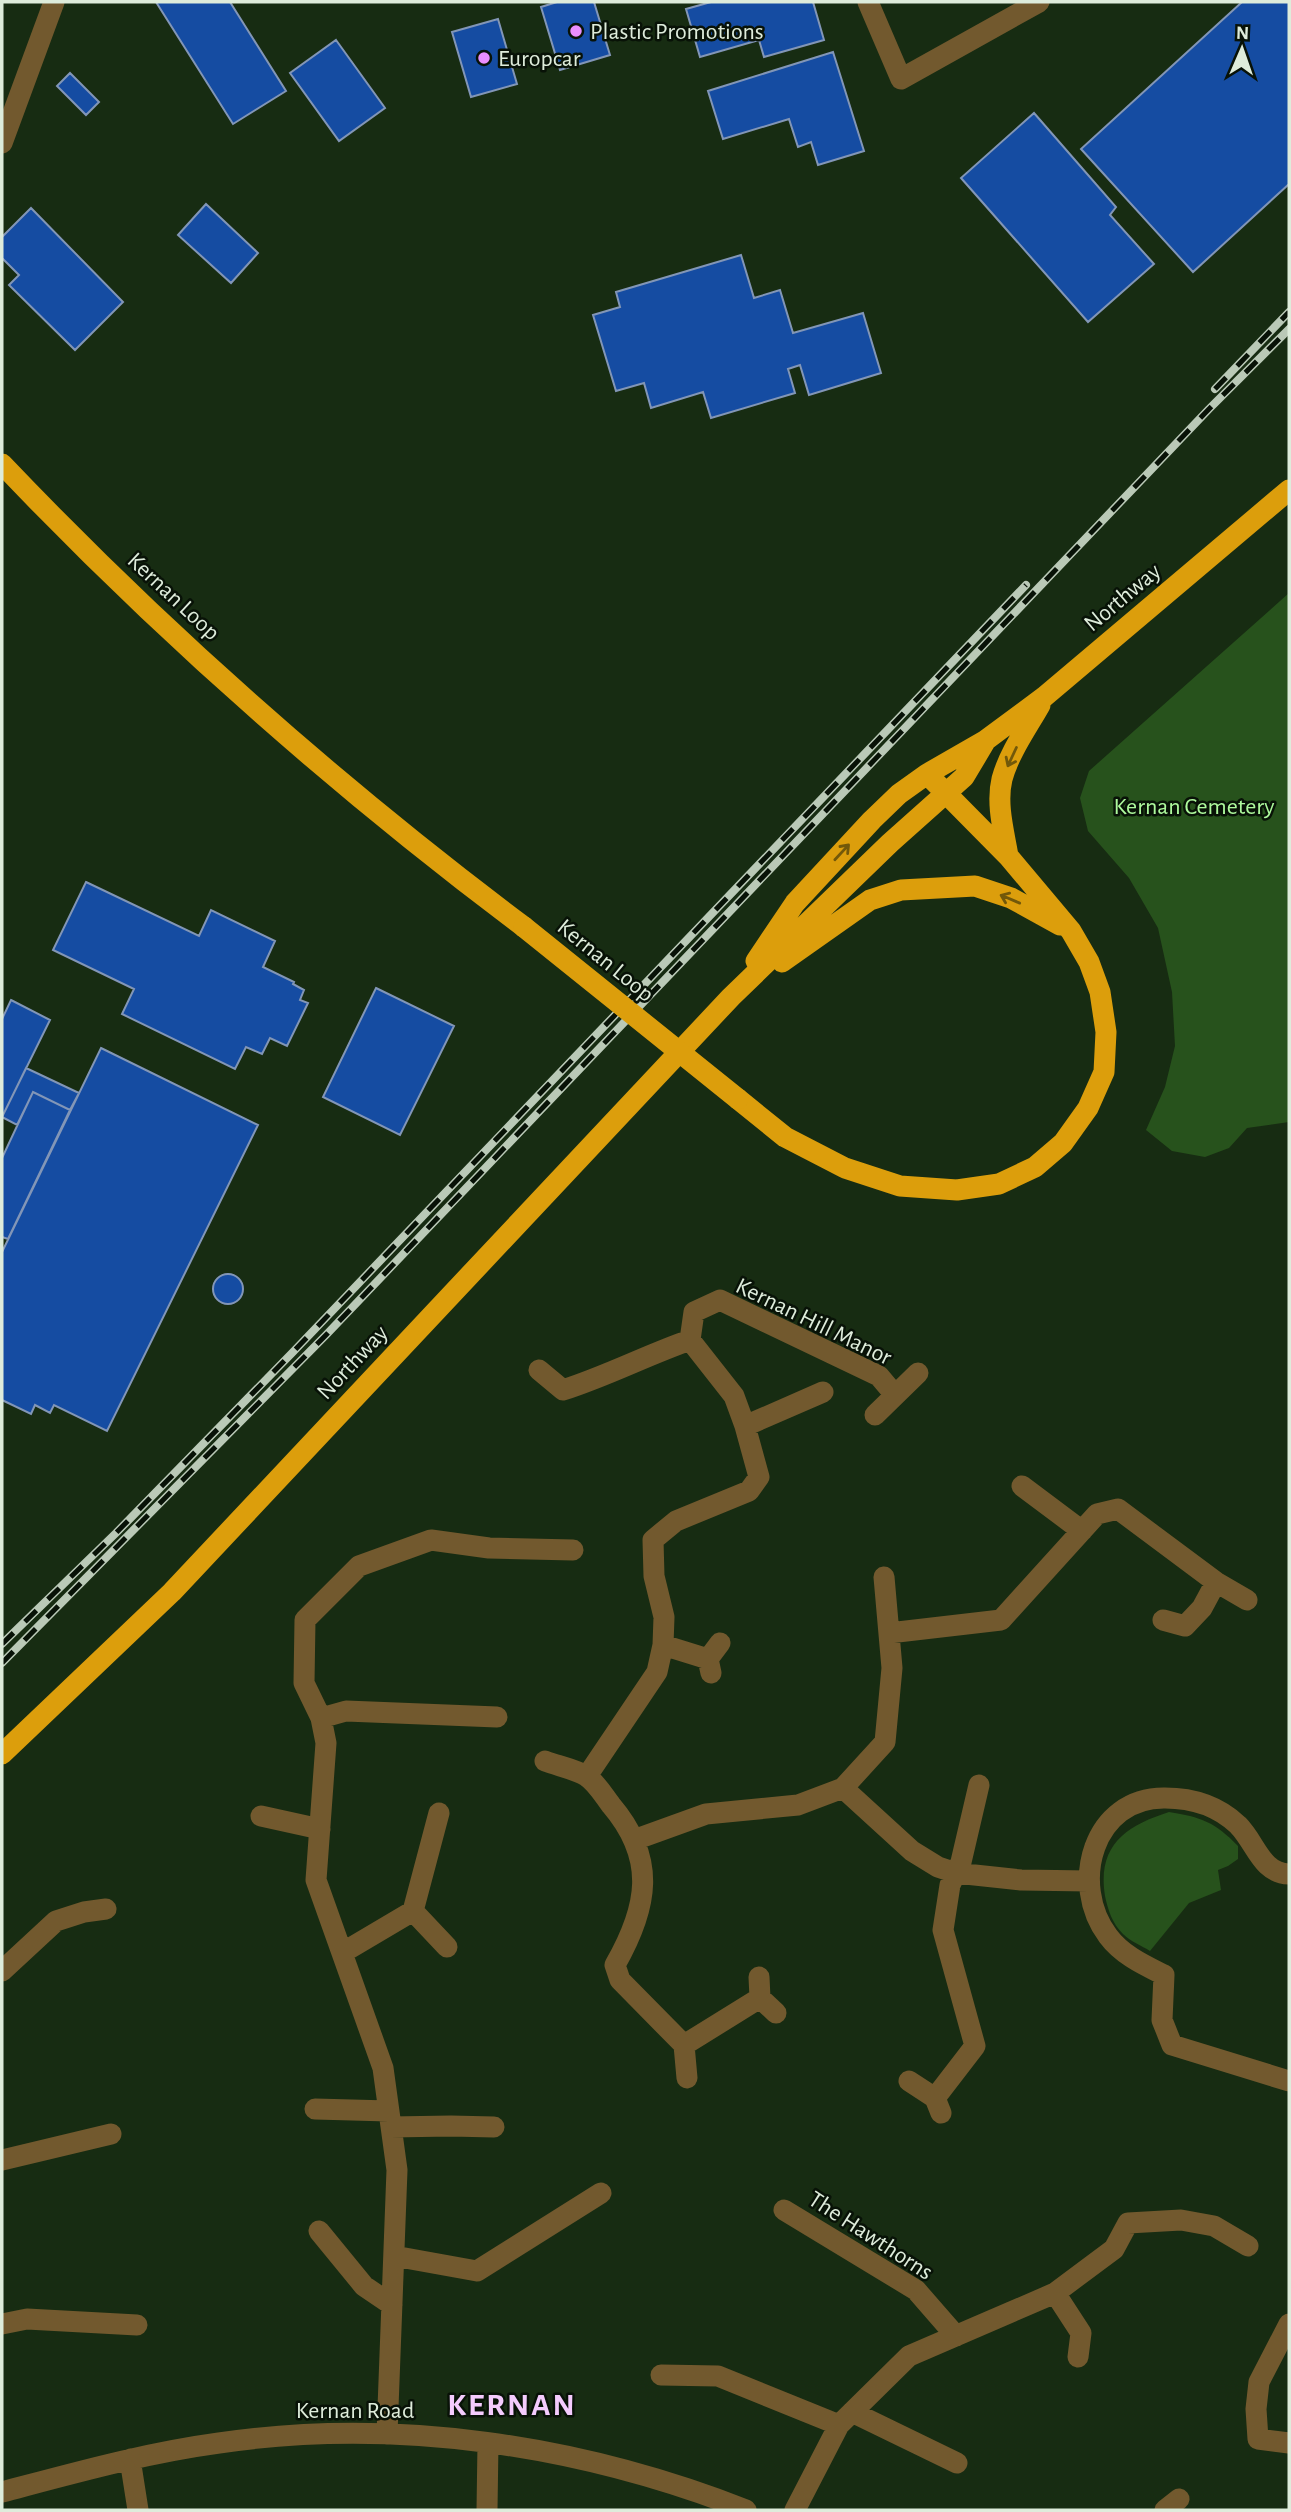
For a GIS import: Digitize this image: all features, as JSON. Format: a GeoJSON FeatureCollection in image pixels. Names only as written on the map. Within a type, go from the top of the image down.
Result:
{"type":"FeatureCollection","features":[{"type":"Feature","properties":{"kind":"highway","name":"Kernan Loop"},"geometry":{"type":"LineString","coordinates":[[2,464],[88,551],[310,755],[464,882],[785,1137],[845,1168],[900,1186],[957,1190],[999,1184],[1035,1167],[1063,1143],[1088,1108],[1104,1072],[1107,1032],[1100,992],[1089,962],[1071,931],[1008,856],[927,774]]}},
{"type":"Feature","properties":{"kind":"highway","name":"Northway"},"geometry":{"type":"LineString","coordinates":[[731,997],[795,903],[899,794],[927,774],[986,740],[1044,697],[1289,490]]}},
{"type":"Feature","properties":{"kind":"highway"},"geometry":{"type":"LineString","coordinates":[[1008,856],[1000,804],[1002,780],[1044,697]]}},
{"type":"Feature","properties":{"kind":"highway","name":"Northway"},"geometry":{"type":"LineString","coordinates":[[2,1754],[172,1592],[731,997],[945,792],[964,777],[986,740]]}},
{"type":"Feature","properties":{"kind":"highway"},"geometry":{"type":"LineString","coordinates":[[768,943],[872,848],[924,795],[945,792]]}},
{"type":"Feature","properties":{"kind":"highway"},"geometry":{"type":"LineString","coordinates":[[731,997],[870,900],[901,890],[975,886],[1011,898],[1071,931]]}},
{"type":"Feature","properties":{"kind":"street"},"geometry":{"type":"LineString","coordinates":[[2,143],[54,2]]}},
{"type":"Feature","properties":{"kind":"street"},"geometry":{"type":"LineString","coordinates":[[868,2],[901,79],[1039,2]]}},
{"type":"Feature","properties":{"kind":"street","name":"Kernan Hill Manor"},"geometry":{"type":"LineString","coordinates":[[690,1340],[694,1312],[720,1300],[878,1376],[895,1395]]}},
{"type":"Feature","properties":{"kind":"street"},"geometry":{"type":"LineString","coordinates":[[539,1370],[563,1390],[690,1340],[734,1396],[746,1426],[759,1477],[749,1491],[676,1521],[653,1540],[654,1576],[664,1617],[663,1645],[657,1672],[587,1776]]}},
{"type":"Feature","properties":{"kind":"street","name":"Kernan Hill Manor"},"geometry":{"type":"LineString","coordinates":[[875,1415],[918,1373]]}},
{"type":"Feature","properties":{"kind":"street"},"geometry":{"type":"LineString","coordinates":[[746,1426],[822,1392]]}},
{"type":"Feature","properties":{"kind":"street"},"geometry":{"type":"LineString","coordinates":[[1022,1486],[1082,1531]]}},
{"type":"Feature","properties":{"kind":"street"},"geometry":{"type":"LineString","coordinates":[[889,1633],[1001,1620],[1097,1514],[1118,1510],[1216,1583],[1247,1600]]}},
{"type":"Feature","properties":{"kind":"street"},"geometry":{"type":"LineString","coordinates":[[387,2434],[397,2170],[383,2068],[316,1880],[326,1743],[321,1718],[304,1683],[305,1620],[359,1566],[430,1540],[489,1548],[573,1550]]}},
{"type":"Feature","properties":{"kind":"street"},"geometry":{"type":"LineString","coordinates":[[634,1840],[706,1814],[798,1805],[843,1788],[885,1742],[892,1668],[884,1577]]}},
{"type":"Feature","properties":{"kind":"street"},"geometry":{"type":"LineString","coordinates":[[1163,1620],[1185,1626],[1202,1608],[1216,1583]]}},
{"type":"Feature","properties":{"kind":"street"},"geometry":{"type":"LineString","coordinates":[[663,1645],[713,1658]]}},
{"type":"Feature","properties":{"kind":"street"},"geometry":{"type":"LineString","coordinates":[[321,1718],[346,1710],[497,1717]]}},
{"type":"Feature","properties":{"kind":"street"},"geometry":{"type":"LineString","coordinates":[[545,1761],[587,1776],[627,1824],[640,1859],[644,1889],[632,1935],[615,1965],[620,1980],[684,2045],[687,2078]]}},
{"type":"Feature","properties":{"kind":"street"},"geometry":{"type":"LineString","coordinates":[[909,2081],[938,2105],[975,2046],[943,1930],[950,1885],[961,1862],[979,1785]]}},
{"type":"Feature","properties":{"kind":"street"},"geometry":{"type":"LineString","coordinates":[[843,1788],[912,1851],[939,1867],[956,1873],[1021,1880],[1089,1881]]}},
{"type":"Feature","properties":{"kind":"street"},"geometry":{"type":"LineString","coordinates":[[1289,1874],[1267,1867],[1240,1827],[1221,1811],[1191,1800],[1163,1798],[1138,1803],[1116,1815],[1099,1836],[1090,1858],[1089,1881],[1091,1906],[1108,1937],[1135,1961],[1164,1975],[1162,2020],[1172,2045],[1289,2081]]}},
{"type":"Feature","properties":{"kind":"street"},"geometry":{"type":"LineString","coordinates":[[342,1952],[413,1911],[439,1813]]}},
{"type":"Feature","properties":{"kind":"street"},"geometry":{"type":"LineString","coordinates":[[261,1816],[320,1829]]}},
{"type":"Feature","properties":{"kind":"street"},"geometry":{"type":"LineString","coordinates":[[2,1971],[56,1921],[84,1912],[106,1909]]}},
{"type":"Feature","properties":{"kind":"street"},"geometry":{"type":"LineString","coordinates":[[413,1911],[447,1947]]}},
{"type":"Feature","properties":{"kind":"street"},"geometry":{"type":"LineString","coordinates":[[684,2045],[760,1988],[776,2013]]}},
{"type":"Feature","properties":{"kind":"street"},"geometry":{"type":"LineString","coordinates":[[315,2109],[390,2119],[494,2127]]}},
{"type":"Feature","properties":{"kind":"street"},"geometry":{"type":"LineString","coordinates":[[2,2160],[111,2134]]}},
{"type":"Feature","properties":{"kind":"street"},"geometry":{"type":"LineString","coordinates":[[394,2256],[477,2271],[601,2193]]}},
{"type":"Feature","properties":{"kind":"street","name":"The Hawthorns"},"geometry":{"type":"LineString","coordinates":[[784,2210],[916,2291],[956,2336]]}},
{"type":"Feature","properties":{"kind":"street"},"geometry":{"type":"LineString","coordinates":[[795,2510],[845,2418],[909,2356],[1055,2293],[1114,2249],[1128,2223],[1181,2220],[1214,2226],[1248,2246]]}},
{"type":"Feature","properties":{"kind":"street"},"geometry":{"type":"LineString","coordinates":[[319,2231],[363,2286],[392,2305]]}},
{"type":"Feature","properties":{"kind":"street"},"geometry":{"type":"LineString","coordinates":[[1055,2293],[1081,2333],[1078,2357]]}},
{"type":"Feature","properties":{"kind":"street"},"geometry":{"type":"LineString","coordinates":[[2,2324],[27,2319],[136,2325]]}},
{"type":"Feature","properties":{"kind":"street"},"geometry":{"type":"LineString","coordinates":[[1289,2324],[1259,2382],[1256,2409],[1258,2439],[1289,2442]]}},
{"type":"Feature","properties":{"kind":"street"},"geometry":{"type":"LineString","coordinates":[[661,2375],[718,2376],[845,2418],[957,2463]]}},
{"type":"Feature","properties":{"kind":"street","name":"Kernan Road"},"geometry":{"type":"LineString","coordinates":[[2,2492],[130,2459],[236,2441],[300,2435],[387,2434],[488,2442],[558,2455],[620,2469],[746,2510]]}},
{"type":"Feature","properties":{"kind":"street"},"geometry":{"type":"LineString","coordinates":[[487,2510],[488,2442]]}},
{"type":"Feature","properties":{"kind":"street"},"geometry":{"type":"LineString","coordinates":[[130,2459],[138,2510]]}},
{"type":"Feature","properties":{"kind":"green space","name":"Kernan Cemetery"},"geometry":{"type":"Polygon","coordinates":[[[1289,593],[1289,1122],[1247,1128],[1229,1148],[1205,1157],[1172,1151],[1146,1130],[1165,1087],[1175,1046],[1172,992],[1158,928],[1129,878],[1088,831],[1080,798],[1089,771],[1289,593]]]}},
{"type":"Feature","properties":{"kind":"green space"},"geometry":{"type":"Polygon","coordinates":[[[1169,1812],[1199,1819],[1222,1831],[1238,1846],[1238,1859],[1218,1870],[1221,1890],[1189,1903],[1150,1951],[1126,1937],[1113,1921],[1105,1896],[1105,1864],[1110,1851],[1127,1832],[1169,1812]]]}},
{"type":"Feature","properties":{"kind":"building"},"geometry":{"type":"Polygon","coordinates":[[[156,2],[230,2],[286,91],[233,124],[156,2]]]}},
{"type":"Feature","properties":{"kind":"building","name":"Plastic Promotions"},"geometry":{"type":"Polygon","coordinates":[[[557,2],[594,2],[610,55],[560,70],[541,7],[557,2]]]}},
{"type":"Feature","properties":{"kind":"building"},"geometry":{"type":"Polygon","coordinates":[[[711,2],[813,2],[824,40],[764,57],[759,40],[700,57],[686,9],[711,2]]]}},
{"type":"Feature","properties":{"kind":"building"},"geometry":{"type":"Polygon","coordinates":[[[1242,2],[1289,2],[1289,184],[1193,272],[1081,149],[1242,2]]]}},
{"type":"Feature","properties":{"kind":"building","name":"Europcar"},"geometry":{"type":"Polygon","coordinates":[[[498,19],[517,84],[471,97],[452,32],[498,19]]]}},
{"type":"Feature","properties":{"kind":"building"},"geometry":{"type":"Polygon","coordinates":[[[336,40],[385,108],[339,141],[290,73],[336,40]]]}},
{"type":"Feature","properties":{"kind":"building"},"geometry":{"type":"Polygon","coordinates":[[[833,52],[864,151],[818,165],[811,142],[798,147],[789,119],[723,139],[708,91],[833,52]]]}},
{"type":"Feature","properties":{"kind":"building"},"geometry":{"type":"Polygon","coordinates":[[[70,73],[99,102],[86,115],[57,86],[70,73]]]}},
{"type":"Feature","properties":{"kind":"building"},"geometry":{"type":"Polygon","coordinates":[[[1034,113],[1116,207],[1110,215],[1154,264],[1088,322],[961,178],[1034,113]]]}},
{"type":"Feature","properties":{"kind":"building"},"geometry":{"type":"Polygon","coordinates":[[[206,204],[258,253],[231,283],[178,235],[206,204]]]}},
{"type":"Feature","properties":{"kind":"building"},"geometry":{"type":"Polygon","coordinates":[[[31,208],[123,302],[75,350],[9,285],[19,275],[2,258],[2,237],[31,208]]]}},
{"type":"Feature","properties":{"kind":"building"},"geometry":{"type":"Polygon","coordinates":[[[741,255],[754,298],[780,290],[793,333],[863,313],[881,373],[809,395],[800,365],[788,369],[795,393],[711,418],[703,392],[651,408],[644,383],[616,391],[593,315],[620,307],[616,292],[741,255]]]}},
{"type":"Feature","properties":{"kind":"building"},"geometry":{"type":"Polygon","coordinates":[[[86,882],[199,936],[211,910],[275,941],[263,967],[304,990],[300,1000],[308,1003],[287,1046],[270,1038],[262,1054],[246,1047],[235,1069],[122,1014],[134,989],[53,950],[86,882]]]}},
{"type":"Feature","properties":{"kind":"building"},"geometry":{"type":"Polygon","coordinates":[[[376,988],[454,1026],[400,1135],[323,1097],[376,988]]]}},
{"type":"Feature","properties":{"kind":"building"},"geometry":{"type":"Polygon","coordinates":[[[11,1000],[50,1020],[2,1117],[2,1019],[11,1000]]]}},
{"type":"Feature","properties":{"kind":"building"},"geometry":{"type":"Polygon","coordinates":[[[101,1048],[258,1125],[107,1431],[54,1405],[50,1413],[35,1405],[31,1414],[2,1400],[2,1252],[101,1048]]]}},
{"type":"Feature","properties":{"kind":"building"},"geometry":{"type":"Polygon","coordinates":[[[26,1068],[79,1093],[70,1110],[33,1092],[17,1125],[2,1117],[26,1068]]]}},
{"type":"Feature","properties":{"kind":"building"},"geometry":{"type":"Polygon","coordinates":[[[33,1092],[70,1110],[8,1239],[2,1237],[2,1158],[33,1092]]]}},
{"type":"Feature","properties":{"kind":"building"},"geometry":{"type":"Polygon","coordinates":[[[228,1274],[239,1278],[243,1289],[239,1300],[228,1304],[217,1300],[213,1289],[217,1278],[228,1274]]]}},
{"type":"Feature","properties":{"kind":"railway"},"geometry":{"type":"LineString","coordinates":[[1215,389],[1289,312]]}},
{"type":"Feature","properties":{"kind":"railway"},"geometry":{"type":"LineString","coordinates":[[2,1663],[326,1335],[1209,409],[1289,329]]}},
{"type":"Feature","properties":{"kind":"railway"},"geometry":{"type":"LineString","coordinates":[[2,1644],[116,1533],[293,1352],[1026,585]]}},
{"type":"Feature","properties":{"kind":"place","name":"Plastic Promotions"},"geometry":{"type":"Point","coordinates":[576,31]}},
{"type":"Feature","properties":{"kind":"place","name":"Europcar"},"geometry":{"type":"Point","coordinates":[484,58]}},
{"type":"Feature","properties":{"kind":"district","name":"KERNAN"},"geometry":{"type":"Point","coordinates":[512,2404]}}]}
